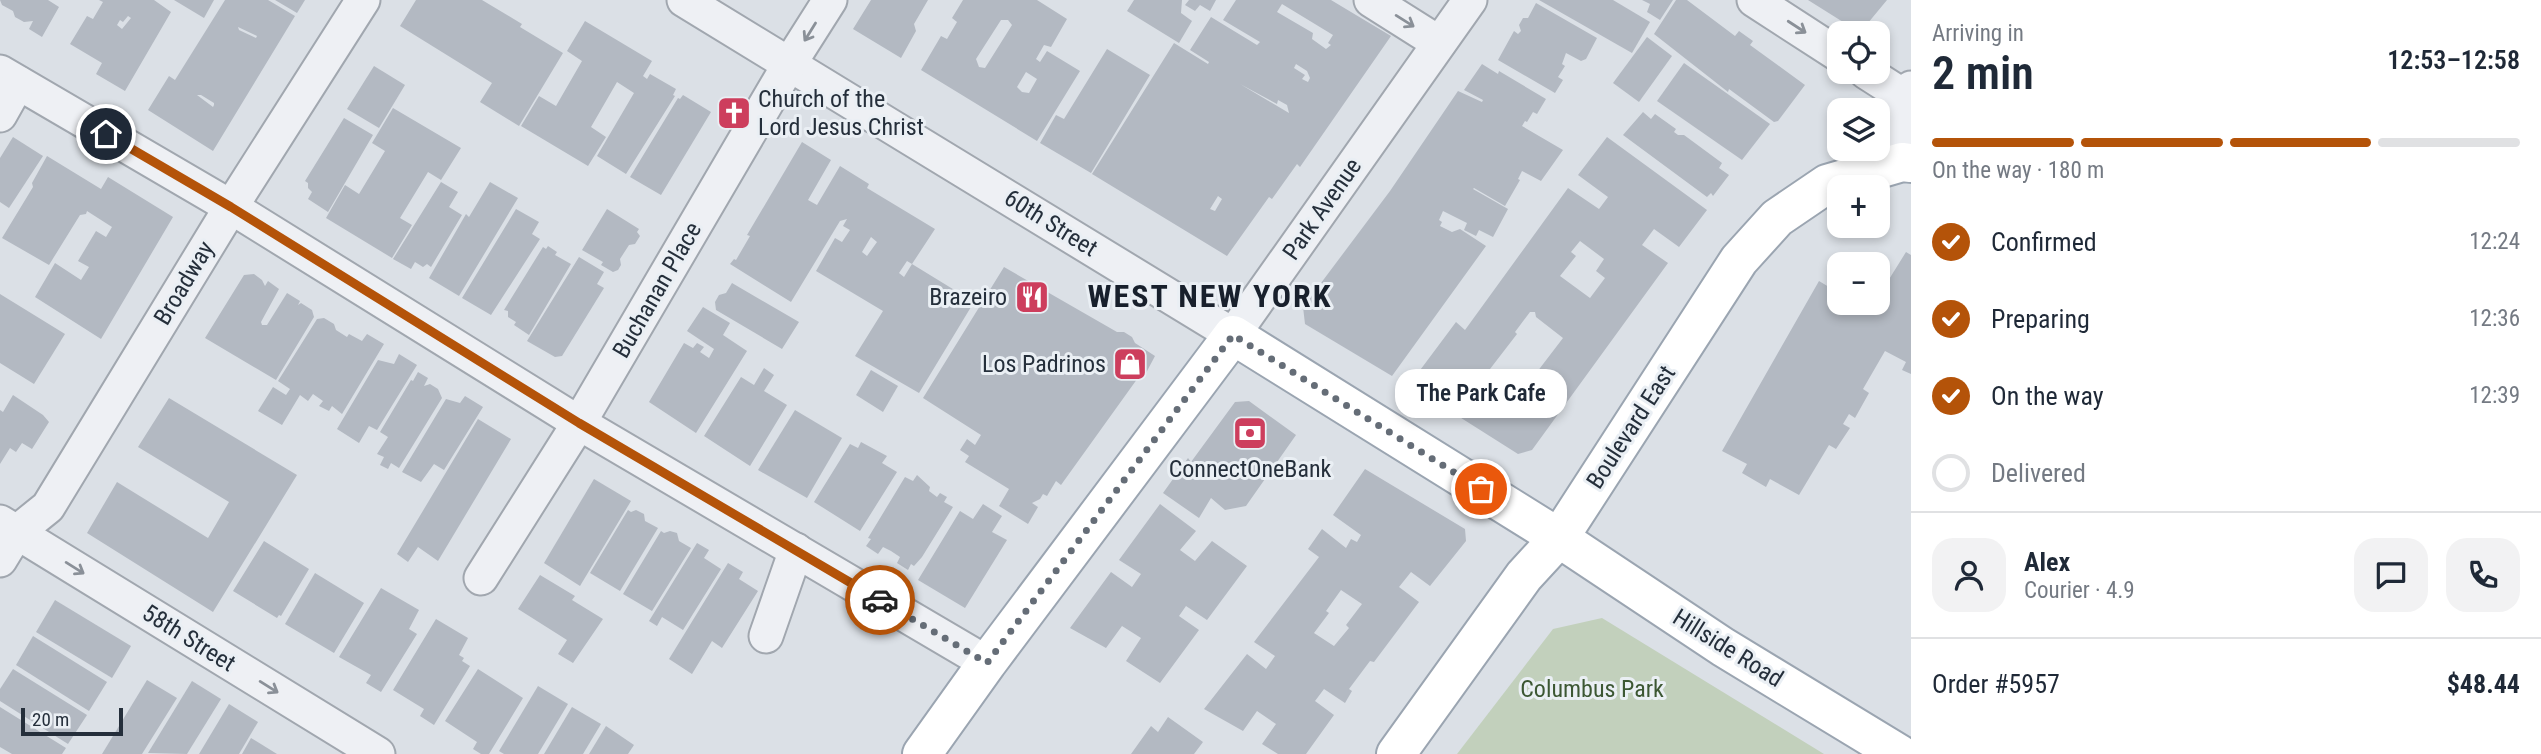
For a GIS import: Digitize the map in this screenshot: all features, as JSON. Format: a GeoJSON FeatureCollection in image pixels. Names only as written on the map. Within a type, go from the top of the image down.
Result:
{"type":"FeatureCollection","features":[{"type":"Feature","properties":{"kind":"main road","name":"Boulevard East"},"geometry":{"type":"LineString","coordinates":[[1396,754],[1524,576],[1559,538],[1739,260],[1777,218],[1827,184],[1907,163]]}},
{"type":"Feature","properties":{"kind":"main road","name":"60th Street"},"geometry":{"type":"LineString","coordinates":[[1233,335],[1559,538]]}},
{"type":"Feature","properties":{"kind":"main road","name":"Park Avenue"},"geometry":{"type":"LineString","coordinates":[[922,754],[1233,335]]}},
{"type":"Feature","properties":{"kind":"main road","name":"Hillside Road"},"geometry":{"type":"LineString","coordinates":[[1559,538],[1723,647],[1899,754]]}},
{"type":"Feature","properties":{"kind":"street","name":"Broadway"},"geometry":{"type":"LineString","coordinates":[[0,560],[9,527],[48,507],[231,207],[363,0]]}},
{"type":"Feature","properties":{"kind":"street","name":"Buchanan Place"},"geometry":{"type":"LineString","coordinates":[[481,578],[579,423],[790,63],[830,0]]}},
{"type":"Feature","properties":{"kind":"street"},"geometry":{"type":"LineString","coordinates":[[1371,0],[1439,43]]}},
{"type":"Feature","properties":{"kind":"street","name":"Park Avenue"},"geometry":{"type":"LineString","coordinates":[[1233,335],[1470,0]]}},
{"type":"Feature","properties":{"kind":"street"},"geometry":{"type":"LineString","coordinates":[[1754,0],[1827,47]]}},
{"type":"Feature","properties":{"kind":"street","name":"60th Street"},"geometry":{"type":"LineString","coordinates":[[705,5],[790,63],[1233,335]]}},
{"type":"Feature","properties":{"kind":"street"},"geometry":{"type":"LineString","coordinates":[[0,115],[9,77],[231,207],[579,423],[987,663]]}},
{"type":"Feature","properties":{"kind":"street"},"geometry":{"type":"LineString","coordinates":[[1890,83],[1908,92],[1907,163]]}},
{"type":"Feature","properties":{"kind":"street","name":"58th Street"},"geometry":{"type":"LineString","coordinates":[[9,527],[378,754]]}},
{"type":"Feature","properties":{"kind":"street"},"geometry":{"type":"LineString","coordinates":[[766,636],[796,550]]}},
{"type":"Feature","properties":{"kind":"green space","name":"Columbus Park"},"geometry":{"type":"Polygon","coordinates":[[[1602,618],[1824,754],[1457,754],[1553,629],[1602,618]]]}},
{"type":"Feature","properties":{"kind":"building"},"geometry":{"type":"Polygon","coordinates":[[[0,0],[48,0],[59,7],[42,37],[29,29],[33,21],[24,22],[15,17],[13,11],[2,5],[0,0]]]}},
{"type":"Feature","properties":{"kind":"building"},"geometry":{"type":"Polygon","coordinates":[[[99,0],[154,0],[171,12],[125,91],[96,74],[102,63],[70,44],[87,16],[93,19],[103,2],[99,0]],[[128,16],[123,22],[120,20],[117,25],[122,29],[131,18],[128,16]]]}},
{"type":"Feature","properties":{"kind":"building"},"geometry":{"type":"Polygon","coordinates":[[[174,0],[214,0],[204,18],[174,0]]]}},
{"type":"Feature","properties":{"kind":"building"},"geometry":{"type":"Polygon","coordinates":[[[225,0],[268,0],[295,16],[213,151],[148,110],[169,76],[175,80],[225,0]],[[238,27],[239,30],[256,38],[257,36],[238,27]],[[197,95],[213,107],[214,103],[197,95]]]}},
{"type":"Feature","properties":{"kind":"building"},"geometry":{"type":"Polygon","coordinates":[[[275,0],[305,0],[297,13],[275,0]]]}},
{"type":"Feature","properties":{"kind":"building"},"geometry":{"type":"Polygon","coordinates":[[[416,0],[482,0],[563,53],[519,126],[480,102],[492,83],[400,26],[416,0]]]}},
{"type":"Feature","properties":{"kind":"building"},"geometry":{"type":"Polygon","coordinates":[[[871,0],[928,0],[914,24],[916,31],[901,58],[853,29],[871,0]]]}},
{"type":"Feature","properties":{"kind":"building"},"geometry":{"type":"Polygon","coordinates":[[[963,0],[1037,0],[1067,19],[1051,47],[1044,45],[1036,59],[1040,62],[1047,51],[1080,71],[1037,141],[921,70],[941,36],[947,39],[957,22],[952,18],[963,0]],[[1001,20],[976,59],[979,67],[985,68],[1012,25],[1008,20],[1001,20]],[[1026,72],[1017,87],[1022,92],[1029,93],[1037,79],[1026,72]]]}},
{"type":"Feature","properties":{"kind":"building"},"geometry":{"type":"Polygon","coordinates":[[[1134,0],[1182,0],[1181,13],[1192,21],[1179,43],[1127,11],[1134,0]]]}},
{"type":"Feature","properties":{"kind":"building"},"geometry":{"type":"Polygon","coordinates":[[[1189,0],[1216,0],[1210,11],[1200,5],[1195,11],[1185,5],[1189,0]]]}},
{"type":"Feature","properties":{"kind":"building"},"geometry":{"type":"Polygon","coordinates":[[[1236,0],[1331,0],[1391,36],[1300,167],[1297,164],[1272,199],[1269,197],[1227,256],[1092,174],[1174,43],[1208,64],[1209,62],[1190,50],[1211,17],[1257,45],[1260,42],[1223,20],[1236,0]],[[1282,4],[1277,12],[1313,33],[1312,39],[1326,49],[1331,45],[1328,43],[1333,35],[1282,4]],[[1296,64],[1294,68],[1305,75],[1302,79],[1308,82],[1310,78],[1307,71],[1296,64]],[[1240,84],[1289,113],[1287,105],[1278,100],[1277,104],[1240,84]],[[1218,196],[1210,209],[1215,211],[1222,199],[1218,196]]]}},
{"type":"Feature","properties":{"kind":"building"},"geometry":{"type":"Polygon","coordinates":[[[1539,0],[1613,0],[1650,22],[1632,53],[1539,0]]]}},
{"type":"Feature","properties":{"kind":"building"},"geometry":{"type":"Polygon","coordinates":[[[1642,0],[1673,0],[1660,20],[1647,12],[1650,4],[1642,0]]]}},
{"type":"Feature","properties":{"kind":"building"},"geometry":{"type":"Polygon","coordinates":[[[1676,0],[1687,0],[1735,36],[1739,31],[1753,41],[1750,45],[1805,85],[1778,121],[1774,122],[1729,89],[1728,92],[1654,34],[1676,0]]]}},
{"type":"Feature","properties":{"kind":"building"},"geometry":{"type":"Polygon","coordinates":[[[1808,0],[1887,0],[1870,21],[1841,21],[1808,0]]]}},
{"type":"Feature","properties":{"kind":"building"},"geometry":{"type":"Polygon","coordinates":[[[1536,3],[1597,38],[1586,59],[1581,61],[1566,53],[1562,64],[1565,66],[1558,77],[1563,80],[1555,93],[1498,60],[1514,31],[1518,34],[1521,31],[1519,25],[1523,18],[1528,18],[1536,3]]]}},
{"type":"Feature","properties":{"kind":"building"},"geometry":{"type":"Polygon","coordinates":[[[585,21],[652,61],[643,76],[647,79],[650,74],[676,89],[673,95],[675,96],[626,174],[597,156],[634,93],[617,82],[591,127],[606,137],[588,166],[521,126],[539,96],[556,106],[582,61],[567,51],[585,21]]]}},
{"type":"Feature","properties":{"kind":"building"},"geometry":{"type":"Polygon","coordinates":[[[1647,37],[1672,56],[1639,102],[1613,83],[1647,37]]]}},
{"type":"Feature","properties":{"kind":"building"},"geometry":{"type":"Polygon","coordinates":[[[1107,49],[1150,75],[1091,173],[1040,143],[1056,115],[1064,119],[1107,49]]]}},
{"type":"Feature","properties":{"kind":"building"},"geometry":{"type":"Polygon","coordinates":[[[1684,63],[1770,124],[1742,160],[1657,101],[1684,63]]]}},
{"type":"Feature","properties":{"kind":"building"},"geometry":{"type":"Polygon","coordinates":[[[1482,64],[1546,99],[1537,114],[1533,112],[1522,126],[1563,150],[1541,181],[1522,171],[1518,179],[1520,180],[1505,206],[1473,189],[1508,209],[1493,237],[1479,230],[1476,236],[1464,230],[1467,223],[1443,211],[1439,220],[1442,222],[1440,226],[1452,232],[1460,229],[1486,246],[1392,376],[1305,324],[1303,307],[1390,191],[1458,91],[1482,102],[1483,100],[1464,90],[1482,64]]]}},
{"type":"Feature","properties":{"kind":"building"},"geometry":{"type":"Polygon","coordinates":[[[374,66],[405,85],[379,128],[347,109],[374,66]]]}},
{"type":"Feature","properties":{"kind":"building"},"geometry":{"type":"Polygon","coordinates":[[[683,95],[711,112],[661,195],[630,177],[678,98],[683,95]]]}},
{"type":"Feature","properties":{"kind":"building"},"geometry":{"type":"Polygon","coordinates":[[[393,108],[461,148],[441,180],[428,172],[400,218],[412,225],[392,258],[326,218],[345,185],[359,194],[385,151],[372,143],[393,108]]]}},
{"type":"Feature","properties":{"kind":"building"},"geometry":{"type":"Polygon","coordinates":[[[1643,112],[1651,119],[1655,114],[1676,129],[1674,132],[1678,135],[1684,135],[1722,163],[1719,168],[1729,175],[1713,196],[1711,193],[1707,197],[1623,135],[1643,112]]]}},
{"type":"Feature","properties":{"kind":"building"},"geometry":{"type":"Polygon","coordinates":[[[344,118],[373,135],[328,212],[308,199],[312,192],[305,181],[344,118]]]}},
{"type":"Feature","properties":{"kind":"building"},"geometry":{"type":"Polygon","coordinates":[[[13,137],[43,156],[9,208],[0,202],[0,158],[13,137]]]}},
{"type":"Feature","properties":{"kind":"building"},"geometry":{"type":"Polygon","coordinates":[[[1607,137],[1707,210],[1679,247],[1654,229],[1642,245],[1668,263],[1532,450],[1518,454],[1409,385],[1456,322],[1465,330],[1568,188],[1599,209],[1608,197],[1578,175],[1607,137]],[[1580,241],[1571,252],[1576,256],[1560,276],[1590,298],[1605,278],[1596,271],[1604,259],[1580,241]],[[1530,312],[1490,369],[1496,374],[1499,370],[1524,389],[1563,338],[1536,317],[1535,312],[1530,312]]]}},
{"type":"Feature","properties":{"kind":"building"},"geometry":{"type":"Polygon","coordinates":[[[802,142],[831,160],[808,200],[817,205],[840,166],[869,184],[867,188],[935,229],[912,264],[974,302],[919,393],[855,356],[883,311],[816,271],[835,238],[842,242],[850,230],[843,226],[847,219],[840,221],[791,302],[730,264],[736,260],[750,236],[747,235],[802,142]],[[871,237],[862,252],[867,256],[877,242],[871,237]],[[907,261],[899,273],[904,277],[912,264],[907,261]]]}},
{"type":"Feature","properties":{"kind":"building"},"geometry":{"type":"Polygon","coordinates":[[[47,156],[101,189],[108,177],[173,217],[101,339],[35,297],[55,263],[81,280],[89,267],[78,261],[96,231],[106,237],[112,227],[87,211],[86,214],[80,215],[49,265],[2,238],[33,187],[32,183],[47,156]]]}},
{"type":"Feature","properties":{"kind":"building"},"geometry":{"type":"Polygon","coordinates":[[[441,182],[458,192],[449,207],[462,215],[431,267],[427,264],[423,267],[415,262],[411,269],[393,259],[441,182]]]}},
{"type":"Feature","properties":{"kind":"building"},"geometry":{"type":"Polygon","coordinates":[[[490,182],[518,198],[459,296],[429,278],[466,214],[469,217],[490,182]]]}},
{"type":"Feature","properties":{"kind":"building"},"geometry":{"type":"Polygon","coordinates":[[[516,209],[539,222],[532,234],[540,239],[491,315],[462,298],[516,209]]]}},
{"type":"Feature","properties":{"kind":"building"},"geometry":{"type":"Polygon","coordinates":[[[607,209],[639,229],[637,232],[640,236],[635,244],[629,245],[620,259],[621,265],[613,272],[601,265],[603,262],[582,250],[607,209]]]}},
{"type":"Feature","properties":{"kind":"building"},"geometry":{"type":"Polygon","coordinates":[[[548,246],[557,252],[555,255],[571,264],[529,335],[514,325],[516,322],[508,317],[508,311],[504,310],[543,247],[546,249],[548,246]]]}},
{"type":"Feature","properties":{"kind":"building"},"geometry":{"type":"Polygon","coordinates":[[[1906,252],[1911,255],[1911,374],[1902,370],[1906,362],[1885,351],[1863,389],[1869,393],[1855,418],[1849,414],[1843,424],[1850,428],[1836,449],[1829,445],[1799,495],[1770,479],[1766,487],[1742,473],[1747,464],[1722,451],[1819,281],[1827,286],[1827,315],[1890,315],[1890,278],[1906,252]]]}},
{"type":"Feature","properties":{"kind":"building"},"geometry":{"type":"Polygon","coordinates":[[[579,257],[604,272],[597,284],[604,288],[562,356],[555,357],[527,341],[579,257]]]}},
{"type":"Feature","properties":{"kind":"building"},"geometry":{"type":"Polygon","coordinates":[[[1004,267],[1117,332],[1124,332],[1155,356],[1146,373],[1140,375],[1061,485],[1056,481],[1047,496],[1043,494],[1032,503],[1038,507],[1028,524],[999,506],[1009,489],[965,462],[969,456],[960,450],[967,439],[975,445],[981,435],[923,398],[1004,267]]]}},
{"type":"Feature","properties":{"kind":"building"},"geometry":{"type":"Polygon","coordinates":[[[254,274],[265,286],[268,281],[279,289],[261,322],[262,325],[267,325],[287,293],[300,301],[298,305],[301,303],[312,310],[314,317],[276,380],[205,338],[244,275],[254,274]]]}},
{"type":"Feature","properties":{"kind":"building"},"geometry":{"type":"Polygon","coordinates":[[[732,283],[799,322],[782,349],[716,310],[715,302],[719,295],[726,293],[732,283]]]}},
{"type":"Feature","properties":{"kind":"building"},"geometry":{"type":"Polygon","coordinates":[[[0,294],[65,334],[34,384],[0,363],[0,294]]]}},
{"type":"Feature","properties":{"kind":"building"},"geometry":{"type":"Polygon","coordinates":[[[703,307],[730,323],[723,335],[747,351],[696,433],[649,402],[684,343],[693,348],[697,343],[704,347],[700,352],[709,358],[714,349],[687,331],[703,307]]]}},
{"type":"Feature","properties":{"kind":"building"},"geometry":{"type":"Polygon","coordinates":[[[324,318],[347,337],[349,334],[362,341],[367,334],[384,344],[342,414],[332,406],[329,411],[319,406],[323,401],[313,394],[308,401],[300,395],[282,425],[258,411],[273,387],[286,395],[290,389],[278,381],[317,319],[324,318]]]}},
{"type":"Feature","properties":{"kind":"building"},"geometry":{"type":"Polygon","coordinates":[[[399,354],[417,365],[377,430],[369,426],[359,443],[337,429],[378,360],[394,364],[399,354]]]}},
{"type":"Feature","properties":{"kind":"building"},"geometry":{"type":"Polygon","coordinates":[[[764,368],[774,375],[764,391],[787,405],[750,466],[704,436],[741,377],[754,385],[764,368]]]}},
{"type":"Feature","properties":{"kind":"building"},"geometry":{"type":"Polygon","coordinates":[[[871,370],[898,386],[883,412],[856,395],[871,370]]]}},
{"type":"Feature","properties":{"kind":"building"},"geometry":{"type":"Polygon","coordinates":[[[418,372],[428,378],[424,386],[430,384],[438,389],[442,398],[399,468],[391,463],[388,469],[380,465],[384,457],[377,454],[388,437],[380,432],[418,372]]]}},
{"type":"Feature","properties":{"kind":"building"},"geometry":{"type":"Polygon","coordinates":[[[13,395],[49,422],[32,449],[22,443],[16,452],[10,448],[0,464],[0,410],[3,412],[13,395]]]}},
{"type":"Feature","properties":{"kind":"building"},"geometry":{"type":"Polygon","coordinates":[[[465,396],[483,407],[444,470],[434,464],[421,482],[402,472],[446,399],[460,403],[465,396]]]}},
{"type":"Feature","properties":{"kind":"building"},"geometry":{"type":"Polygon","coordinates":[[[169,398],[297,475],[213,612],[87,533],[117,482],[208,538],[229,502],[138,447],[169,398]]]}},
{"type":"Feature","properties":{"kind":"building"},"geometry":{"type":"Polygon","coordinates":[[[1249,401],[1296,435],[1246,506],[1225,510],[1211,498],[1199,518],[1163,493],[1188,458],[1191,462],[1235,402],[1249,401]]]}},
{"type":"Feature","properties":{"kind":"building"},"geometry":{"type":"Polygon","coordinates":[[[795,410],[842,438],[807,498],[758,470],[795,410]]]}},
{"type":"Feature","properties":{"kind":"building"},"geometry":{"type":"Polygon","coordinates":[[[478,419],[511,439],[438,561],[418,547],[408,562],[397,554],[478,419]]]}},
{"type":"Feature","properties":{"kind":"building"},"geometry":{"type":"Polygon","coordinates":[[[861,442],[887,456],[882,463],[897,472],[860,531],[814,502],[850,444],[858,448],[861,442]]]}},
{"type":"Feature","properties":{"kind":"building"},"geometry":{"type":"Polygon","coordinates":[[[1365,469],[1465,529],[1466,541],[1430,586],[1411,572],[1399,587],[1419,602],[1374,662],[1370,661],[1349,689],[1352,691],[1345,703],[1324,689],[1315,701],[1334,715],[1306,754],[1278,754],[1262,744],[1276,724],[1257,711],[1243,731],[1204,709],[1247,654],[1266,669],[1275,656],[1254,642],[1319,557],[1308,549],[1322,529],[1346,548],[1351,539],[1357,542],[1361,535],[1333,515],[1365,469]],[[1341,590],[1314,633],[1334,646],[1349,628],[1346,625],[1362,604],[1341,590]]]}},
{"type":"Feature","properties":{"kind":"building"},"geometry":{"type":"Polygon","coordinates":[[[917,475],[930,487],[929,491],[937,497],[940,493],[947,497],[944,502],[953,507],[922,557],[914,566],[911,564],[908,570],[897,563],[900,557],[891,551],[883,547],[878,554],[866,546],[871,539],[868,538],[905,477],[913,481],[917,475]]]}},
{"type":"Feature","properties":{"kind":"building"},"geometry":{"type":"Polygon","coordinates":[[[594,479],[631,501],[580,586],[544,563],[594,479]]]}},
{"type":"Feature","properties":{"kind":"building"},"geometry":{"type":"Polygon","coordinates":[[[983,504],[1002,516],[992,532],[1007,540],[965,608],[918,580],[960,511],[973,519],[983,504]]]}},
{"type":"Feature","properties":{"kind":"building"},"geometry":{"type":"Polygon","coordinates":[[[1160,504],[1196,531],[1180,550],[1195,561],[1212,541],[1247,566],[1207,620],[1186,606],[1179,616],[1199,630],[1160,683],[1126,661],[1141,638],[1122,626],[1106,648],[1070,628],[1111,572],[1132,587],[1141,574],[1119,560],[1160,504]]]}},
{"type":"Feature","properties":{"kind":"building"},"geometry":{"type":"Polygon","coordinates":[[[628,510],[644,514],[645,521],[658,528],[620,591],[590,573],[628,510]]]}},
{"type":"Feature","properties":{"kind":"building"},"geometry":{"type":"Polygon","coordinates":[[[661,531],[677,533],[679,541],[691,548],[652,611],[623,594],[661,531]]]}},
{"type":"Feature","properties":{"kind":"building"},"geometry":{"type":"Polygon","coordinates":[[[264,541],[309,569],[281,616],[277,618],[233,591],[264,541]]]}},
{"type":"Feature","properties":{"kind":"building"},"geometry":{"type":"Polygon","coordinates":[[[697,543],[709,550],[704,558],[721,569],[683,630],[662,617],[657,626],[649,621],[697,543]]]}},
{"type":"Feature","properties":{"kind":"building"},"geometry":{"type":"Polygon","coordinates":[[[728,563],[743,572],[739,579],[758,591],[722,648],[712,641],[692,674],[669,659],[728,563]]]}},
{"type":"Feature","properties":{"kind":"building"},"geometry":{"type":"Polygon","coordinates":[[[315,573],[364,603],[334,653],[285,624],[315,573]]]}},
{"type":"Feature","properties":{"kind":"building"},"geometry":{"type":"Polygon","coordinates":[[[540,575],[575,596],[572,600],[603,619],[573,663],[558,654],[567,640],[518,609],[540,575]]]}},
{"type":"Feature","properties":{"kind":"building"},"geometry":{"type":"Polygon","coordinates":[[[381,588],[419,610],[409,629],[417,634],[381,692],[366,683],[371,675],[339,657],[381,588]]]}},
{"type":"Feature","properties":{"kind":"building"},"geometry":{"type":"Polygon","coordinates":[[[55,600],[131,646],[112,678],[36,632],[55,600]]]}},
{"type":"Feature","properties":{"kind":"building"},"geometry":{"type":"Polygon","coordinates":[[[436,619],[468,638],[459,655],[464,658],[462,661],[470,666],[434,725],[420,716],[424,709],[393,690],[436,619]]]}},
{"type":"Feature","properties":{"kind":"building"},"geometry":{"type":"Polygon","coordinates":[[[33,636],[107,682],[89,711],[16,665],[33,636]]]}},
{"type":"Feature","properties":{"kind":"building"},"geometry":{"type":"Polygon","coordinates":[[[13,669],[87,715],[68,744],[0,701],[0,689],[13,669]]]}},
{"type":"Feature","properties":{"kind":"building"},"geometry":{"type":"Polygon","coordinates":[[[478,669],[523,698],[489,754],[481,754],[473,749],[477,742],[445,721],[478,669]]]}},
{"type":"Feature","properties":{"kind":"building"},"geometry":{"type":"Polygon","coordinates":[[[147,680],[177,698],[142,754],[102,754],[147,680]]]}},
{"type":"Feature","properties":{"kind":"building"},"geometry":{"type":"Polygon","coordinates":[[[192,681],[221,699],[187,754],[148,753],[192,681]]]}},
{"type":"Feature","properties":{"kind":"building"},"geometry":{"type":"Polygon","coordinates":[[[538,686],[568,704],[538,754],[504,754],[499,751],[538,686]]]}},
{"type":"Feature","properties":{"kind":"building"},"geometry":{"type":"Polygon","coordinates":[[[229,704],[258,722],[239,754],[199,754],[229,704]]]}},
{"type":"Feature","properties":{"kind":"building"},"geometry":{"type":"Polygon","coordinates":[[[0,707],[66,748],[62,754],[12,754],[0,747],[0,707]]]}},
{"type":"Feature","properties":{"kind":"building"},"geometry":{"type":"Polygon","coordinates":[[[572,707],[601,724],[583,754],[544,754],[572,707]]]}},
{"type":"Feature","properties":{"kind":"building"},"geometry":{"type":"Polygon","coordinates":[[[1168,717],[1203,742],[1194,754],[1131,754],[1151,726],[1158,732],[1168,717]]]}},
{"type":"Feature","properties":{"kind":"building"},"geometry":{"type":"Polygon","coordinates":[[[606,726],[634,745],[628,754],[589,754],[606,726]]]}},
{"type":"Feature","properties":{"kind":"building"},"geometry":{"type":"Polygon","coordinates":[[[251,738],[277,754],[242,754],[251,738]]]}},
{"type":"Feature","properties":{"kind":"way so far"},"geometry":{"type":"LineString","coordinates":[[880,600],[987,663],[1233,335],[1481,489]]}},
{"type":"Feature","properties":{"kind":"place","name":"Church of the Lord Jesus Christ"},"geometry":{"type":"Point","coordinates":[734,113]}},
{"type":"Feature","properties":{"kind":"place","name":"Brazeiro"},"geometry":{"type":"Point","coordinates":[1032,297]}},
{"type":"Feature","properties":{"kind":"place","name":"Los Padrinos"},"geometry":{"type":"Point","coordinates":[1130,364]}},
{"type":"Feature","properties":{"kind":"place","name":"ConnectOneBank"},"geometry":{"type":"Point","coordinates":[1250,433]}},
{"type":"Feature","properties":{"kind":"place","name":"The Park Cafe"},"geometry":{"type":"Point","coordinates":[1481,489]}},
{"type":"Feature","properties":{"kind":"district","name":"WEST NEW YORK"},"geometry":{"type":"Point","coordinates":[1210,296]}},
{"type":"Feature","properties":{"kind":"route"},"geometry":{"type":"LineString","coordinates":[[106,134],[231,207],[579,423],[880,600]]}}]}
